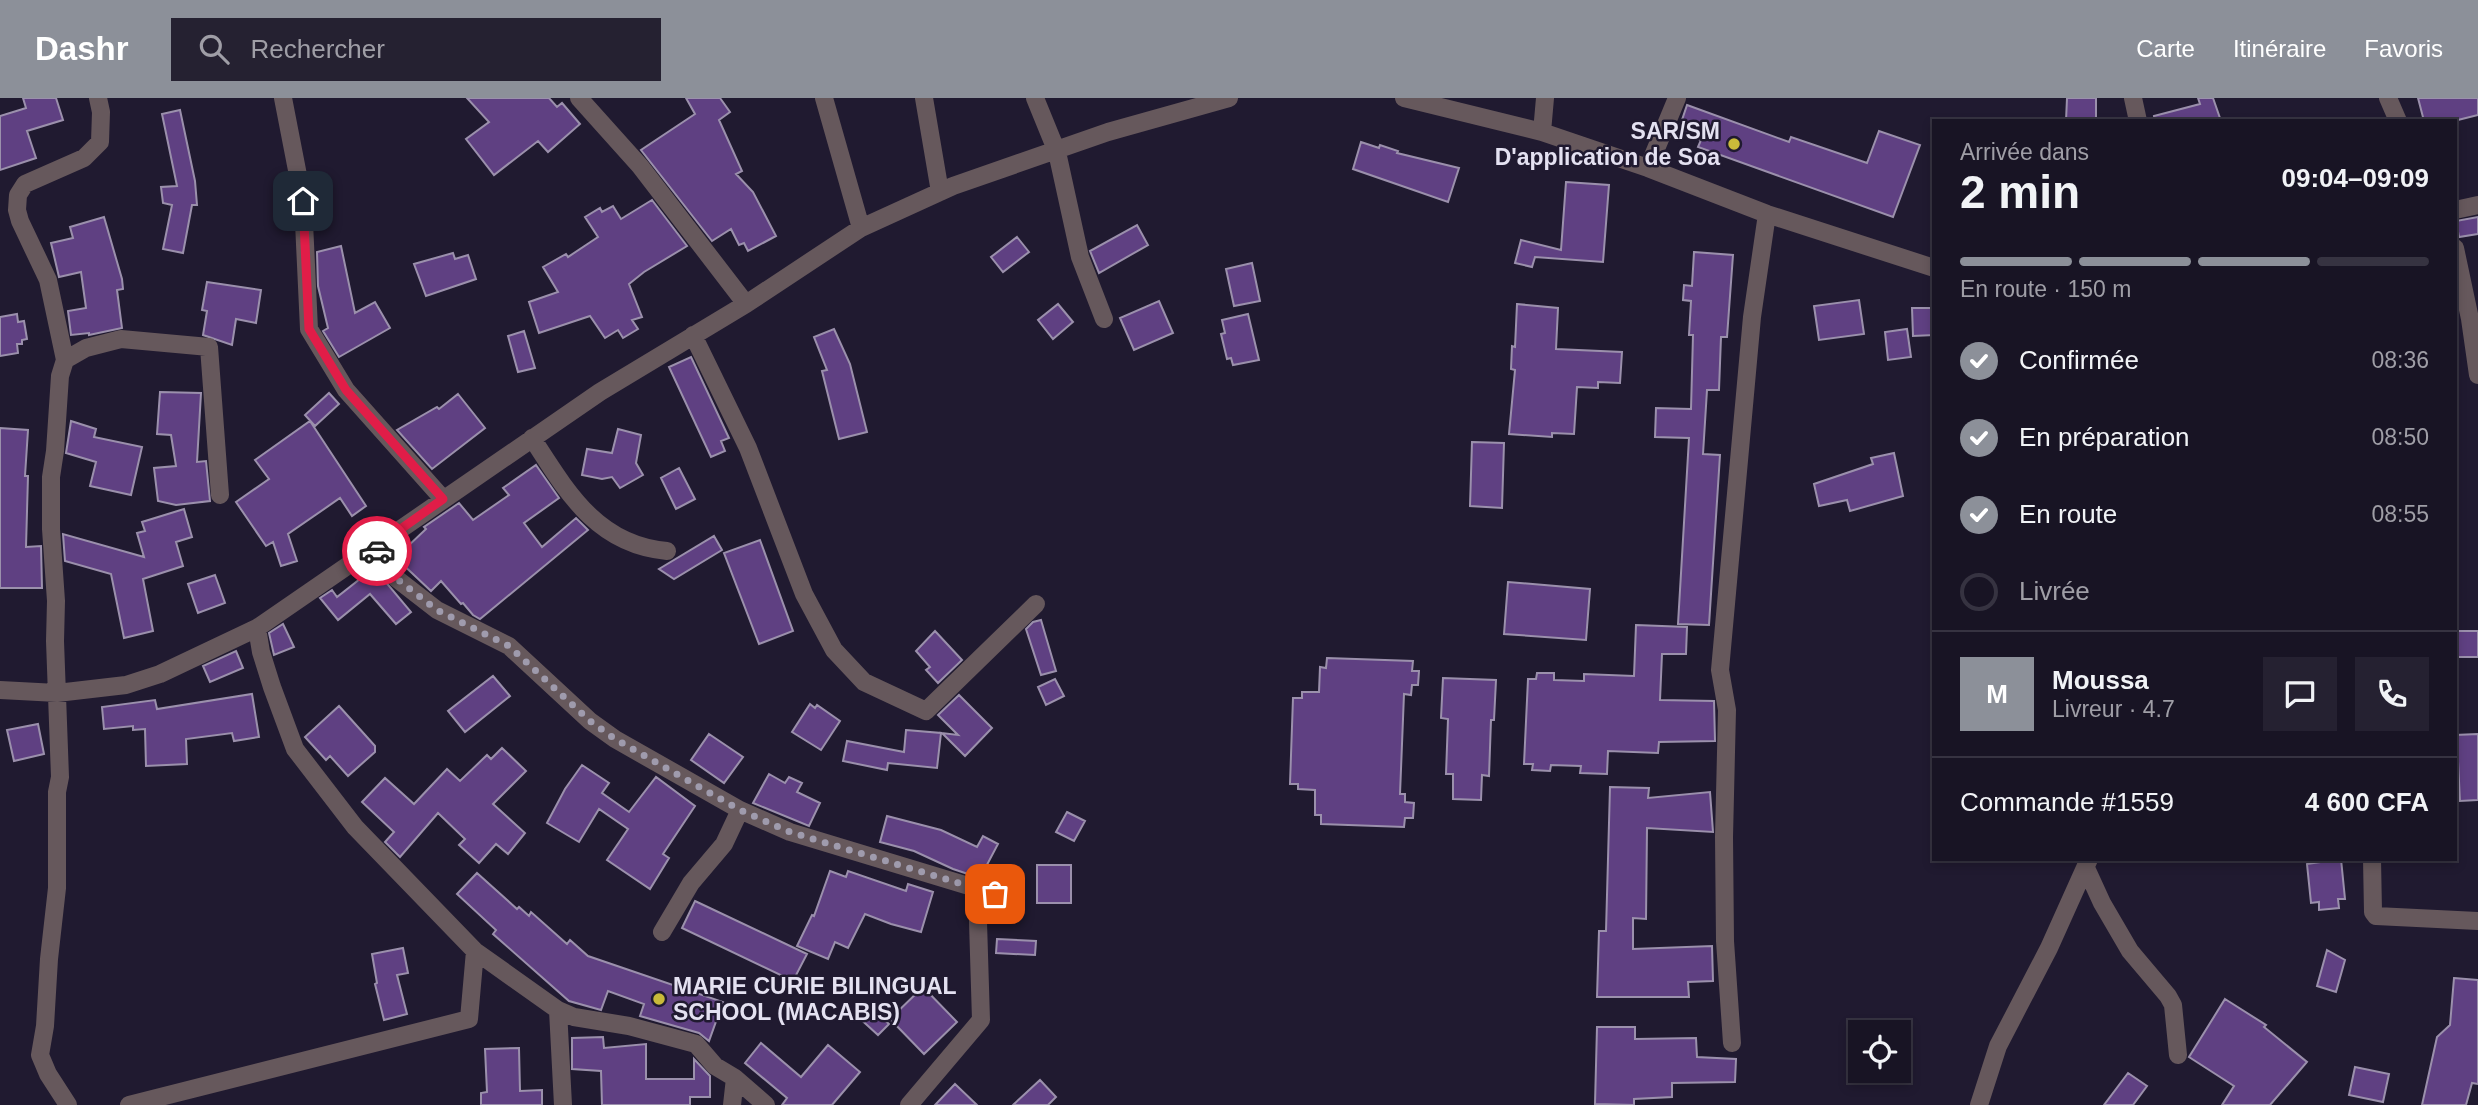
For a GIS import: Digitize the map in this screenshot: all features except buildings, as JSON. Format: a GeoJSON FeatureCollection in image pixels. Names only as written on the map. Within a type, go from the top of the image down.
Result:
{"type":"FeatureCollection","features":[{"type":"Feature","properties":{"kind":"street"},"geometry":{"type":"LineString","coordinates":[[68,1105],[48,1074],[40,1055],[46,1026],[49,959],[57,888],[57,792],[60,777],[57,601],[51,530],[51,477],[60,376],[65,360],[48,280],[17,209],[19,195],[25,184],[84,158],[100,142],[101,112],[98,98]]}},
{"type":"Feature","properties":{"kind":"street"},"geometry":{"type":"LineString","coordinates":[[283,98],[303,201],[309,329],[346,390],[443,499]]}},
{"type":"Feature","properties":{"kind":"street"},"geometry":{"type":"LineString","coordinates":[[579,98],[661,191],[746,304]]}},
{"type":"Feature","properties":{"kind":"street"},"geometry":{"type":"LineString","coordinates":[[824,98],[861,228]]}},
{"type":"Feature","properties":{"kind":"street"},"geometry":{"type":"LineString","coordinates":[[924,98],[940,192]]}},
{"type":"Feature","properties":{"kind":"street"},"geometry":{"type":"LineString","coordinates":[[1035,98],[1057,152],[1074,237],[1104,319]]}},
{"type":"Feature","properties":{"kind":"street"},"geometry":{"type":"LineString","coordinates":[[0,690],[57,693],[125,685],[160,674],[257,628],[600,392],[746,304],[861,228],[940,192],[1108,132],[1229,98]]}},
{"type":"Feature","properties":{"kind":"street"},"geometry":{"type":"LineString","coordinates":[[1404,98],[1471,106],[1648,168],[1767,214],[1932,267]]}},
{"type":"Feature","properties":{"kind":"street"},"geometry":{"type":"LineString","coordinates":[[1542,132],[1545,98]]}},
{"type":"Feature","properties":{"kind":"street"},"geometry":{"type":"LineString","coordinates":[[1648,168],[1677,98]]}},
{"type":"Feature","properties":{"kind":"street"},"geometry":{"type":"LineString","coordinates":[[2133,98],[2138,119]]}},
{"type":"Feature","properties":{"kind":"street"},"geometry":{"type":"LineString","coordinates":[[2389,98],[2397,119]]}},
{"type":"Feature","properties":{"kind":"street"},"geometry":{"type":"LineString","coordinates":[[2457,210],[2478,205]]}},
{"type":"Feature","properties":{"kind":"street"},"geometry":{"type":"LineString","coordinates":[[1732,1043],[1725,928],[1727,710],[1720,670],[1752,317],[1767,214]]}},
{"type":"Feature","properties":{"kind":"street"},"geometry":{"type":"LineString","coordinates":[[2457,257],[2470,318],[2478,375]]}},
{"type":"Feature","properties":{"kind":"street"},"geometry":{"type":"LineString","coordinates":[[693,335],[748,448],[804,594],[834,650],[864,682],[926,711],[1036,604]]}},
{"type":"Feature","properties":{"kind":"street"},"geometry":{"type":"LineString","coordinates":[[65,360],[86,348],[121,339],[209,347],[220,495]]}},
{"type":"Feature","properties":{"kind":"street"},"geometry":{"type":"LineString","coordinates":[[532,438],[580,507],[612,535],[648,549],[667,551]]}},
{"type":"Feature","properties":{"kind":"street"},"geometry":{"type":"LineString","coordinates":[[374,548],[397,579],[437,610],[509,646],[590,721],[615,739],[740,810],[790,832],[977,889],[1015,904]]}},
{"type":"Feature","properties":{"kind":"street"},"geometry":{"type":"LineString","coordinates":[[257,628],[261,652],[295,749],[355,827],[475,950],[558,1010],[574,1017],[629,1026],[696,1044],[715,1066],[735,1077],[766,1105]]}},
{"type":"Feature","properties":{"kind":"street"},"geometry":{"type":"LineString","coordinates":[[662,932],[691,883],[724,844],[740,810]]}},
{"type":"Feature","properties":{"kind":"street"},"geometry":{"type":"LineString","coordinates":[[2372,861],[2373,912],[2376,916],[2478,921]]}},
{"type":"Feature","properties":{"kind":"street"},"geometry":{"type":"LineString","coordinates":[[2088,864],[2102,903],[2130,951],[2173,1005],[2178,1055]]}},
{"type":"Feature","properties":{"kind":"street"},"geometry":{"type":"LineString","coordinates":[[1979,1105],[1998,1046],[2049,948],[2088,864]]}},
{"type":"Feature","properties":{"kind":"street"},"geometry":{"type":"LineString","coordinates":[[909,1105],[981,1020],[977,889]]}},
{"type":"Feature","properties":{"kind":"street"},"geometry":{"type":"LineString","coordinates":[[129,1105],[469,1019],[475,950]]}},
{"type":"Feature","properties":{"kind":"street"},"geometry":{"type":"LineString","coordinates":[[558,1010],[563,1105]]}},
{"type":"Feature","properties":{"kind":"street"},"geometry":{"type":"LineString","coordinates":[[732,1105],[735,1077]]}},
{"type":"Feature","properties":{"kind":"way so far"},"geometry":{"type":"LineString","coordinates":[[377,551],[397,579],[437,610],[509,646],[590,721],[615,739],[740,810],[790,832],[995,894]]}},
{"type":"Feature","properties":{"kind":"place","name":"SAR/SM D'application de Soa"},"geometry":{"type":"Point","coordinates":[1734,144]}},
{"type":"Feature","properties":{"kind":"place","name":"MARIE CURIE BILINGUAL SCHOOL (MACABIS)"},"geometry":{"type":"Point","coordinates":[659,999]}},
{"type":"Feature","properties":{"kind":"route"},"geometry":{"type":"LineString","coordinates":[[303,201],[309,329],[346,390],[443,499],[374,548],[377,551]]}}]}
